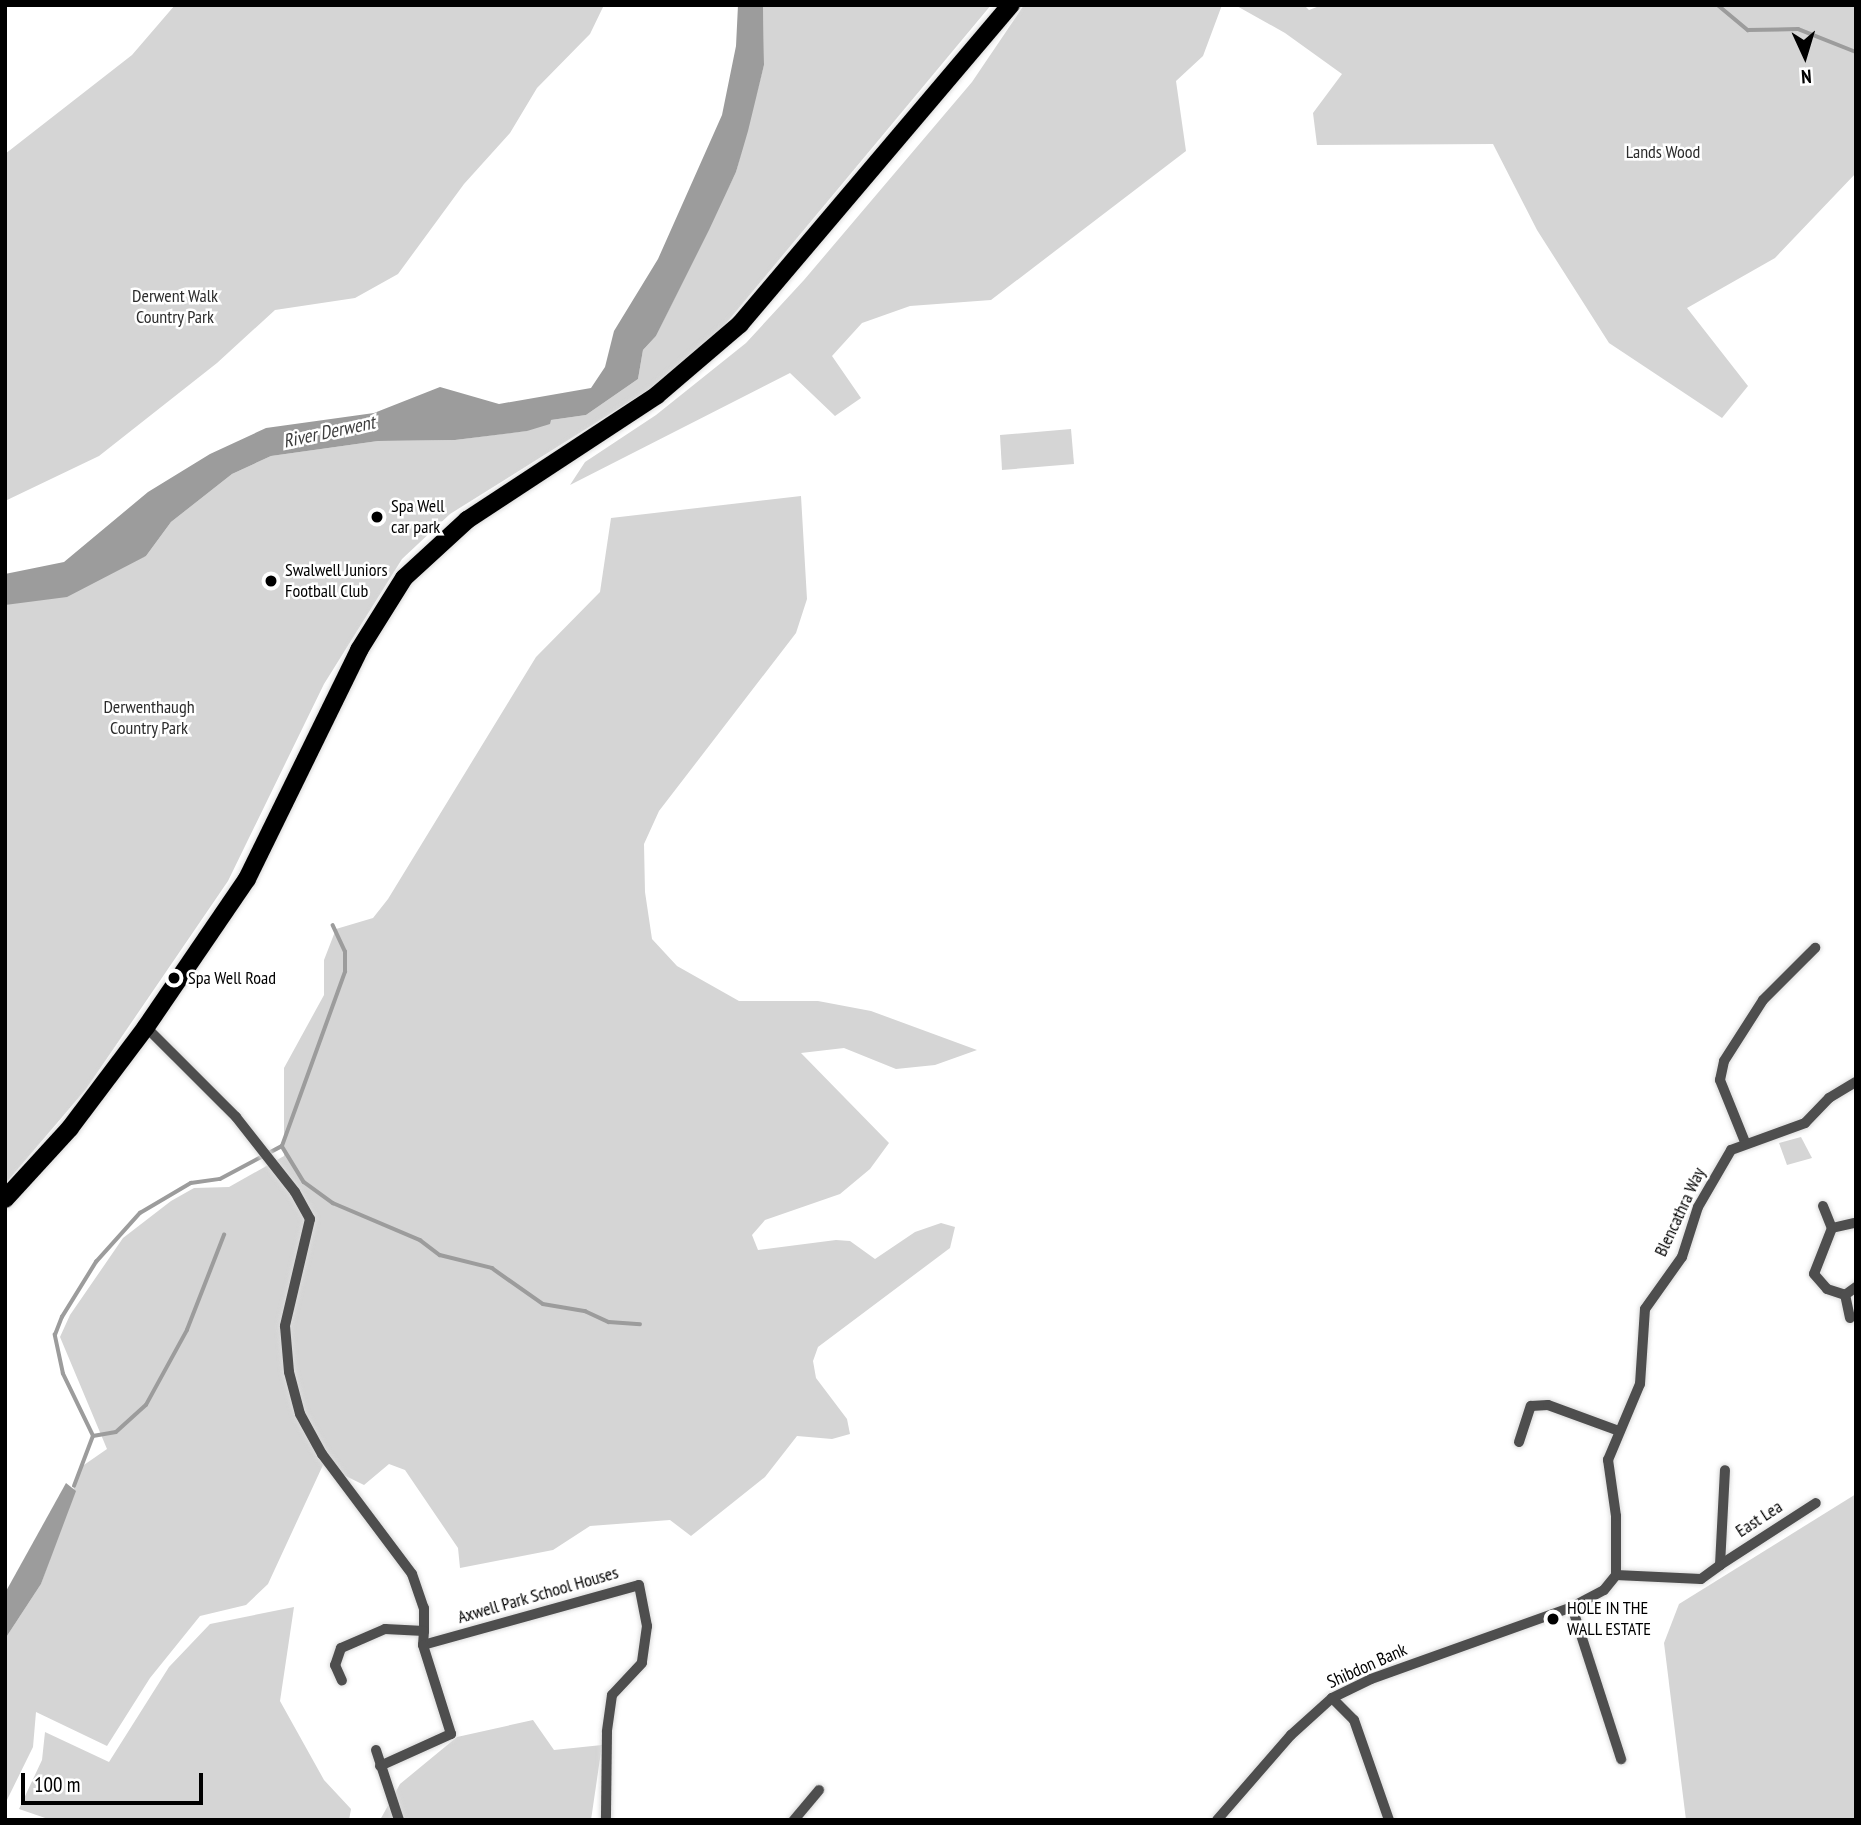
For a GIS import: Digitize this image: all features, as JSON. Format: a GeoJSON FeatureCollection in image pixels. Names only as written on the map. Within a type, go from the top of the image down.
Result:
{"type":"FeatureCollection","features":[{"type":"Feature","properties":{"kind":"main road"},"geometry":{"type":"LineString","coordinates":[[5,1199],[70,1128],[146,1027],[247,879],[359,650],[404,578],[467,520],[616,424],[720,343],[1011,5]]}},
{"type":"Feature","properties":{"kind":"street"},"geometry":{"type":"LineString","coordinates":[[1745,1142],[1720,1080],[1724,1061],[1763,1000],[1815,948]]}},
{"type":"Feature","properties":{"kind":"street"},"geometry":{"type":"LineString","coordinates":[[146,1027],[182,1059],[254,1140],[310,1219],[285,1326],[289,1372],[300,1413],[322,1454],[412,1574],[424,1608],[423,1645],[451,1734],[380,1766]]}},
{"type":"Feature","properties":{"kind":"street","name":"Blencathra Way"},"geometry":{"type":"LineString","coordinates":[[1616,1575],[1616,1516],[1608,1460],[1640,1384],[1644,1309],[1682,1257],[1698,1207],[1723,1161],[1745,1142],[1805,1123],[1829,1098],[1856,1082]]}},
{"type":"Feature","properties":{"kind":"street"},"geometry":{"type":"LineString","coordinates":[[1823,1206],[1832,1228],[1814,1274],[1827,1289],[1845,1295]]}},
{"type":"Feature","properties":{"kind":"street"},"geometry":{"type":"LineString","coordinates":[[1832,1228],[1853,1223]]}},
{"type":"Feature","properties":{"kind":"street"},"geometry":{"type":"LineString","coordinates":[[1845,1295],[1856,1287]]}},
{"type":"Feature","properties":{"kind":"street"},"geometry":{"type":"LineString","coordinates":[[1845,1295],[1850,1318]]}},
{"type":"Feature","properties":{"kind":"street"},"geometry":{"type":"LineString","coordinates":[[1519,1442],[1531,1406],[1548,1405],[1619,1431]]}},
{"type":"Feature","properties":{"kind":"street","name":"East Lea"},"geometry":{"type":"LineString","coordinates":[[1720,1565],[1725,1470]]}},
{"type":"Feature","properties":{"kind":"street","name":"East Lea"},"geometry":{"type":"LineString","coordinates":[[1616,1575],[1701,1578],[1816,1503]]}},
{"type":"Feature","properties":{"kind":"street"},"geometry":{"type":"LineString","coordinates":[[1616,1575],[1604,1590],[1572,1607],[1621,1759]]}},
{"type":"Feature","properties":{"kind":"street","name":"Axwell Park School Houses"},"geometry":{"type":"LineString","coordinates":[[423,1645],[639,1585],[647,1626],[642,1662],[612,1695],[607,1732],[606,1820]]}},
{"type":"Feature","properties":{"kind":"street","name":"Shibdon Bank"},"geometry":{"type":"LineString","coordinates":[[1217,1820],[1292,1735],[1332,1699],[1371,1679],[1572,1607]]}},
{"type":"Feature","properties":{"kind":"street"},"geometry":{"type":"LineString","coordinates":[[342,1681],[335,1665],[341,1648],[385,1629],[424,1631]]}},
{"type":"Feature","properties":{"kind":"street"},"geometry":{"type":"LineString","coordinates":[[1332,1699],[1354,1720],[1389,1820]]}},
{"type":"Feature","properties":{"kind":"street"},"geometry":{"type":"LineString","coordinates":[[376,1751],[399,1820]]}},
{"type":"Feature","properties":{"kind":"street"},"geometry":{"type":"LineString","coordinates":[[794,1820],[819,1790]]}},
{"type":"Feature","properties":{"kind":"green space","name":"Derwent Walk Country Park"},"geometry":{"type":"Polygon","coordinates":[[[175,5],[604,5],[590,34],[537,88],[510,133],[464,184],[398,274],[355,298],[275,310],[217,363],[99,456],[5,501],[5,154],[132,55],[175,5]]]}},
{"type":"Feature","properties":{"kind":"green space","name":"Derwenthaugh Country Park"},"geometry":{"type":"Polygon","coordinates":[[[763,5],[991,5],[723,327],[664,380],[450,514],[402,559],[324,684],[228,881],[86,1089],[5,1184],[5,605],[146,556],[171,522],[232,474],[271,456],[378,441],[455,440],[526,431],[551,420],[586,415],[638,379],[643,350],[656,336],[736,172],[764,65],[763,5]]]}},
{"type":"Feature","properties":{"kind":"green space"},"geometry":{"type":"Polygon","coordinates":[[[1024,5],[1222,5],[1203,56],[1176,81],[1186,151],[991,300],[910,306],[862,323],[832,356],[861,398],[835,416],[790,373],[570,485],[585,462],[656,415],[746,343],[804,280],[972,82],[1024,5]]]}},
{"type":"Feature","properties":{"kind":"green space","name":"Lands Wood"},"geometry":{"type":"Polygon","coordinates":[[[1235,5],[1304,5],[1309,10],[1322,5],[1856,5],[1856,173],[1775,258],[1687,308],[1748,386],[1722,418],[1609,343],[1537,230],[1493,144],[1317,145],[1313,113],[1342,74],[1285,33],[1235,5]]]}},
{"type":"Feature","properties":{"kind":"green space"},"geometry":{"type":"Polygon","coordinates":[[[1071,429],[1074,464],[1002,470],[1000,435],[1071,429]]]}},
{"type":"Feature","properties":{"kind":"green space"},"geometry":{"type":"Polygon","coordinates":[[[801,496],[807,599],[796,633],[659,811],[644,844],[645,892],[652,939],[677,966],[739,1001],[818,1001],[871,1011],[977,1050],[935,1065],[896,1069],[844,1048],[801,1053],[889,1143],[870,1169],[840,1194],[765,1220],[752,1235],[758,1250],[836,1240],[850,1241],[875,1259],[915,1232],[941,1223],[955,1227],[950,1248],[818,1347],[813,1361],[816,1378],[847,1419],[850,1434],[832,1439],[797,1436],[765,1477],[691,1536],[670,1520],[590,1526],[553,1550],[460,1568],[458,1548],[405,1470],[389,1464],[364,1485],[323,1465],[268,1584],[246,1605],[200,1616],[150,1678],[107,1746],[36,1712],[33,1747],[5,1804],[5,1639],[41,1584],[81,1467],[107,1449],[60,1337],[70,1315],[123,1238],[171,1201],[194,1188],[229,1187],[284,1156],[284,1068],[324,995],[324,960],[336,929],[373,918],[388,899],[536,657],[600,592],[611,518],[801,496]]]}},
{"type":"Feature","properties":{"kind":"green space"},"geometry":{"type":"Polygon","coordinates":[[[1801,1137],[1812,1158],[1787,1165],[1779,1143],[1801,1137]]]}},
{"type":"Feature","properties":{"kind":"green space"},"geometry":{"type":"Polygon","coordinates":[[[1856,1494],[1856,1820],[1686,1820],[1664,1643],[1679,1604],[1856,1494]]]}},
{"type":"Feature","properties":{"kind":"green space"},"geometry":{"type":"Polygon","coordinates":[[[294,1607],[280,1701],[324,1780],[351,1809],[349,1820],[51,1820],[19,1809],[42,1760],[45,1732],[109,1762],[169,1667],[210,1624],[294,1607]]]}},
{"type":"Feature","properties":{"kind":"green space"},"geometry":{"type":"Polygon","coordinates":[[[533,1720],[554,1750],[602,1745],[591,1820],[380,1820],[400,1784],[457,1737],[533,1720]]]}},
{"type":"Feature","properties":{"kind":"water","name":"River Derwent"},"geometry":{"type":"Polygon","coordinates":[[[738,5],[763,5],[764,65],[748,131],[736,172],[709,230],[656,336],[643,350],[638,379],[586,415],[551,420],[550,424],[527,431],[455,440],[378,441],[271,456],[232,474],[171,522],[146,556],[67,597],[5,605],[5,574],[64,562],[148,492],[210,454],[266,428],[374,413],[440,387],[499,404],[591,388],[605,367],[614,331],[658,259],[722,115],[736,46],[738,5]]]}},
{"type":"Feature","properties":{"kind":"water"},"geometry":{"type":"Polygon","coordinates":[[[66,1483],[76,1491],[41,1584],[5,1639],[5,1593],[66,1483]]]}},
{"type":"Feature","properties":{"kind":"waterway"},"geometry":{"type":"LineString","coordinates":[[1718,5],[1748,30],[1798,29],[1856,52]]}},
{"type":"Feature","properties":{"kind":"waterway"},"geometry":{"type":"LineString","coordinates":[[74,1486],[93,1436],[63,1374],[55,1335],[62,1317],[96,1262],[140,1213],[191,1183],[220,1179],[282,1146],[345,972],[345,952],[333,926]]}},
{"type":"Feature","properties":{"kind":"waterway"},"geometry":{"type":"LineString","coordinates":[[282,1146],[304,1182],[333,1203],[420,1240],[440,1255],[492,1268],[543,1304],[585,1311],[609,1322],[640,1324]]}},
{"type":"Feature","properties":{"kind":"waterway"},"geometry":{"type":"LineString","coordinates":[[93,1436],[116,1432],[146,1405],[187,1330],[224,1235]]}},
{"type":"Feature","properties":{"kind":"place","name":"Spa Well car park"},"geometry":{"type":"Point","coordinates":[377,517]}},
{"type":"Feature","properties":{"kind":"place","name":"Swalwell Juniors Football Club"},"geometry":{"type":"Point","coordinates":[271,581]}},
{"type":"Feature","properties":{"kind":"place","name":"Spa Well Road"},"geometry":{"type":"Point","coordinates":[174,978]}},
{"type":"Feature","properties":{"kind":"place","name":"HOLE IN THE WALL ESTATE"},"geometry":{"type":"Point","coordinates":[1553,1619]}}]}
